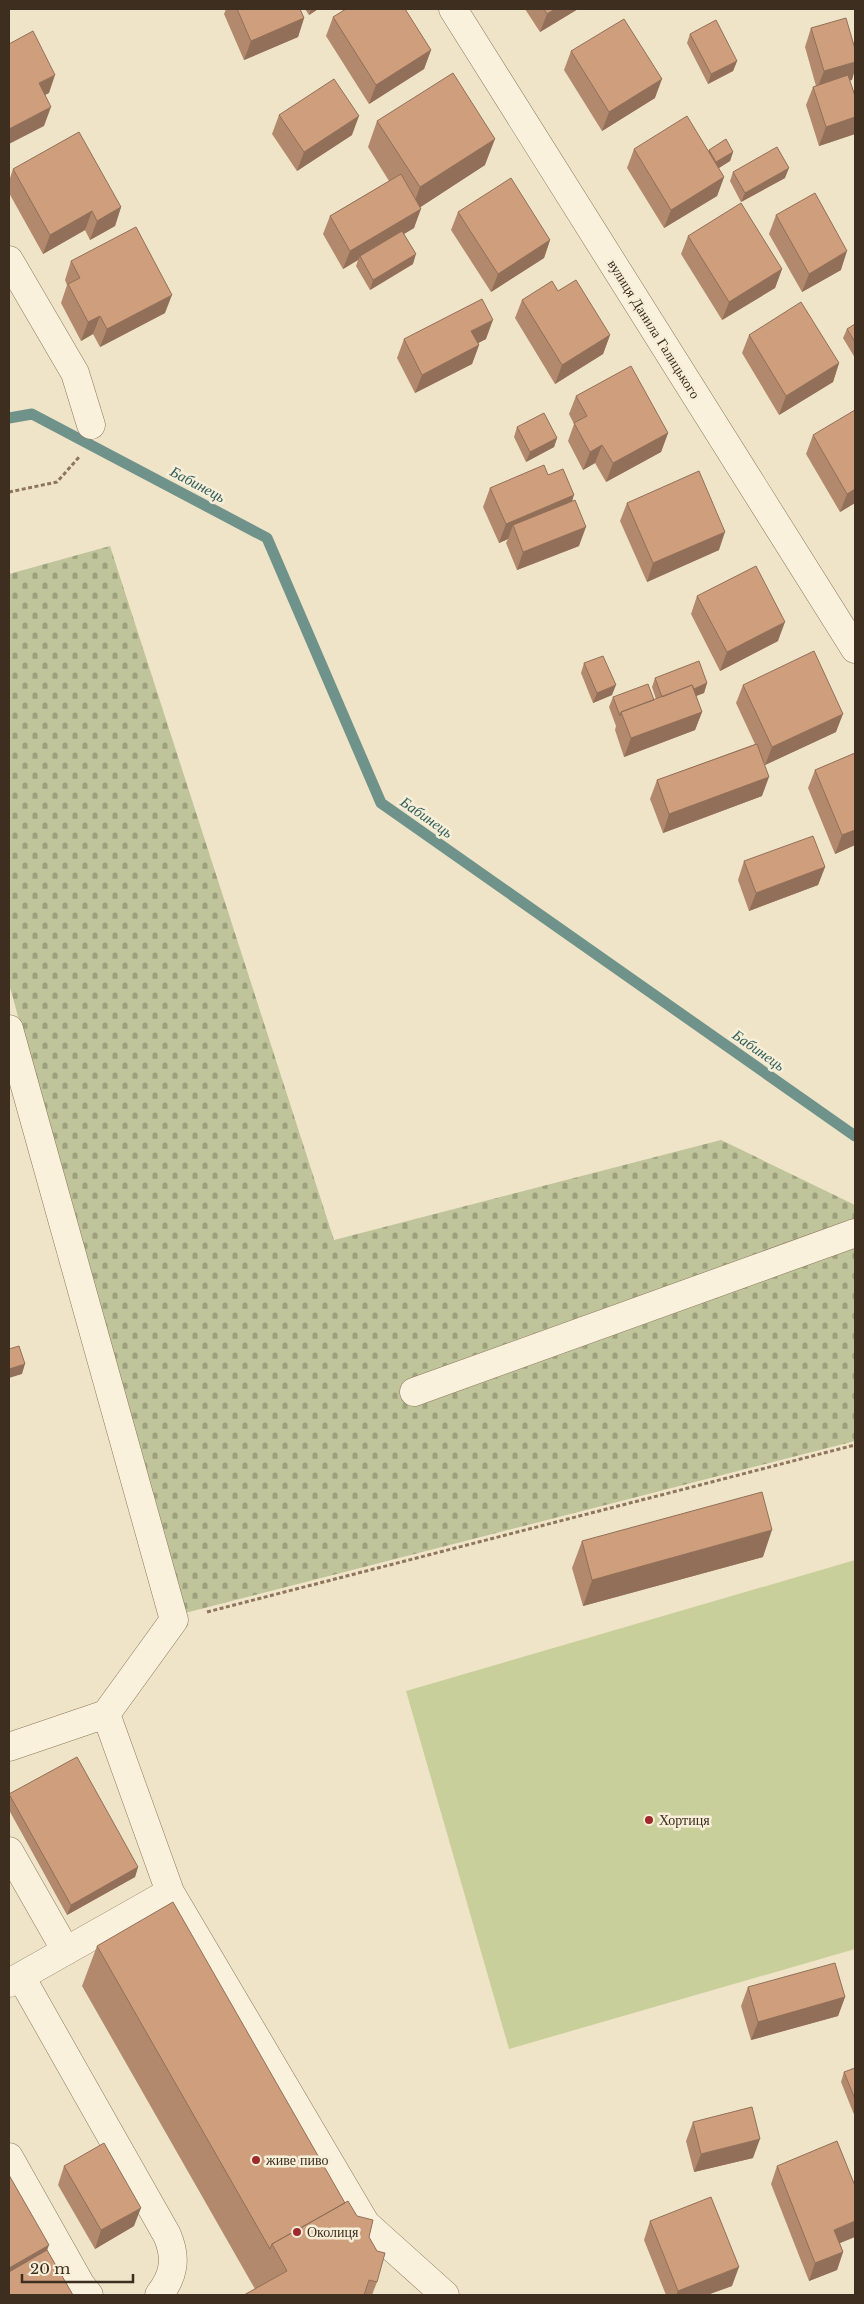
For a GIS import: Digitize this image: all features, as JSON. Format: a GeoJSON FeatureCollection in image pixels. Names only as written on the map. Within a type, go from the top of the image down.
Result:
{"type":"FeatureCollection","features":[{"type":"Feature","properties":{"kind":"street","name":"вулиця Данила Галицького"},"geometry":{"type":"LineString","coordinates":[[453,9],[855,649]]}},
{"type":"Feature","properties":{"kind":"street"},"geometry":{"type":"LineString","coordinates":[[9,260],[76,373],[91,425]]}},
{"type":"Feature","properties":{"kind":"street"},"geometry":{"type":"LineString","coordinates":[[9,1029],[174,1620],[106,1714],[9,1747]]}},
{"type":"Feature","properties":{"kind":"street"},"geometry":{"type":"LineString","coordinates":[[414,1392],[855,1233]]}},
{"type":"Feature","properties":{"kind":"street"},"geometry":{"type":"LineString","coordinates":[[106,1714],[170,1892],[366,2224],[445,2295]]}},
{"type":"Feature","properties":{"kind":"street"},"geometry":{"type":"LineString","coordinates":[[9,1851],[66,1951]]}},
{"type":"Feature","properties":{"kind":"street"},"geometry":{"type":"LineString","coordinates":[[159,2295],[167,2285],[174,2260],[172,2247],[167,2235],[15,1980],[170,1892]]}},
{"type":"Feature","properties":{"kind":"street"},"geometry":{"type":"LineString","coordinates":[[9,2157],[78,2292]]}},
{"type":"Feature","properties":{"kind":"path"},"geometry":{"type":"LineString","coordinates":[[9,492],[56,482],[81,454]]}},
{"type":"Feature","properties":{"kind":"path"},"geometry":{"type":"LineString","coordinates":[[174,1620],[855,1445]]}},
{"type":"Feature","properties":{"kind":"green space"},"geometry":{"type":"Polygon","coordinates":[[[110,546],[334,1240],[721,1140],[855,1205],[855,1441],[185,1613],[9,984],[9,574],[110,546]]]}},
{"type":"Feature","properties":{"kind":"green space","name":"Хортиця"},"geometry":{"type":"Polygon","coordinates":[[[855,1560],[855,1949],[509,2049],[406,1691],[855,1560]]]}},
{"type":"Feature","properties":{"kind":"building"},"geometry":{"type":"Polygon","coordinates":[[[237,9],[300,9],[304,18],[251,41],[237,9]]]}},
{"type":"Feature","properties":{"kind":"building"},"geometry":{"type":"Polygon","coordinates":[[[346,9],[405,9],[431,50],[376,85],[333,17],[346,9]]]}},
{"type":"Feature","properties":{"kind":"building"},"geometry":{"type":"Polygon","coordinates":[[[544,9],[555,9],[547,14],[544,9]]]}},
{"type":"Feature","properties":{"kind":"building"},"geometry":{"type":"Polygon","coordinates":[[[846,18],[855,49],[855,62],[824,71],[811,28],[846,18]]]}},
{"type":"Feature","properties":{"kind":"building"},"geometry":{"type":"Polygon","coordinates":[[[624,19],[662,79],[609,112],[571,51],[624,19]]]}},
{"type":"Feature","properties":{"kind":"building"},"geometry":{"type":"Polygon","coordinates":[[[716,20],[737,61],[711,74],[690,34],[716,20]]]}},
{"type":"Feature","properties":{"kind":"building"},"geometry":{"type":"Polygon","coordinates":[[[33,31],[55,75],[39,83],[51,107],[9,129],[9,44],[33,31]]]}},
{"type":"Feature","properties":{"kind":"building"},"geometry":{"type":"Polygon","coordinates":[[[453,73],[495,139],[420,187],[377,121],[453,73]]]}},
{"type":"Feature","properties":{"kind":"building"},"geometry":{"type":"Polygon","coordinates":[[[848,75],[855,96],[855,117],[826,127],[813,87],[848,75]]]}},
{"type":"Feature","properties":{"kind":"building"},"geometry":{"type":"Polygon","coordinates":[[[334,79],[359,116],[304,152],[279,115],[334,79]]]}},
{"type":"Feature","properties":{"kind":"building"},"geometry":{"type":"Polygon","coordinates":[[[687,116],[724,177],[671,210],[634,149],[687,116]]]}},
{"type":"Feature","properties":{"kind":"building"},"geometry":{"type":"Polygon","coordinates":[[[79,132],[121,207],[97,221],[92,211],[50,235],[13,169],[79,132]]]}},
{"type":"Feature","properties":{"kind":"building"},"geometry":{"type":"Polygon","coordinates":[[[726,139],[733,152],[716,162],[709,150],[726,139]]]}},
{"type":"Feature","properties":{"kind":"building"},"geometry":{"type":"Polygon","coordinates":[[[777,147],[789,168],[745,193],[733,172],[777,147]]]}},
{"type":"Feature","properties":{"kind":"building"},"geometry":{"type":"Polygon","coordinates":[[[401,174],[421,209],[350,251],[330,216],[401,174]]]}},
{"type":"Feature","properties":{"kind":"building"},"geometry":{"type":"Polygon","coordinates":[[[511,178],[550,240],[498,274],[458,212],[511,178]]]}},
{"type":"Feature","properties":{"kind":"building"},"geometry":{"type":"Polygon","coordinates":[[[815,193],[847,251],[809,274],[776,215],[815,193]]]}},
{"type":"Feature","properties":{"kind":"building"},"geometry":{"type":"Polygon","coordinates":[[[741,203],[782,269],[729,302],[688,236],[741,203]]]}},
{"type":"Feature","properties":{"kind":"building"},"geometry":{"type":"Polygon","coordinates":[[[136,227],[172,295],[107,329],[100,316],[88,322],[68,284],[80,278],[71,261],[136,227]]]}},
{"type":"Feature","properties":{"kind":"building"},"geometry":{"type":"Polygon","coordinates":[[[402,231],[416,254],[373,280],[360,256],[402,231]]]}},
{"type":"Feature","properties":{"kind":"building"},"geometry":{"type":"Polygon","coordinates":[[[576,280],[610,335],[562,365],[522,300],[552,281],[558,291],[576,280]]]}},
{"type":"Feature","properties":{"kind":"building"},"geometry":{"type":"Polygon","coordinates":[[[482,299],[493,320],[471,331],[479,345],[422,375],[404,339],[482,299]]]}},
{"type":"Feature","properties":{"kind":"building"},"geometry":{"type":"Polygon","coordinates":[[[801,302],[839,363],[786,396],[749,335],[801,302]]]}},
{"type":"Feature","properties":{"kind":"building"},"geometry":{"type":"Polygon","coordinates":[[[855,324],[855,342],[847,329],[855,324]]]}},
{"type":"Feature","properties":{"kind":"building"},"geometry":{"type":"Polygon","coordinates":[[[631,366],[668,433],[613,463],[602,445],[590,452],[574,423],[587,416],[576,396],[631,366]]]}},
{"type":"Feature","properties":{"kind":"building"},"geometry":{"type":"Polygon","coordinates":[[[855,410],[855,489],[847,494],[813,435],[855,410]]]}},
{"type":"Feature","properties":{"kind":"building"},"geometry":{"type":"Polygon","coordinates":[[[544,413],[557,438],[530,452],[517,427],[544,413]]]}},
{"type":"Feature","properties":{"kind":"building"},"geometry":{"type":"Polygon","coordinates":[[[544,465],[548,475],[563,469],[574,495],[506,524],[490,488],[544,465]]]}},
{"type":"Feature","properties":{"kind":"building"},"geometry":{"type":"Polygon","coordinates":[[[699,471],[725,532],[653,563],[627,503],[699,471]]]}},
{"type":"Feature","properties":{"kind":"building"},"geometry":{"type":"Polygon","coordinates":[[[575,500],[586,527],[523,552],[513,525],[575,500]]]}},
{"type":"Feature","properties":{"kind":"building"},"geometry":{"type":"Polygon","coordinates":[[[756,566],[785,622],[727,652],[697,596],[756,566]]]}},
{"type":"Feature","properties":{"kind":"building"},"geometry":{"type":"Polygon","coordinates":[[[814,651],[843,714],[772,747],[743,685],[814,651]]]}},
{"type":"Feature","properties":{"kind":"building"},"geometry":{"type":"Polygon","coordinates":[[[603,656],[616,685],[597,693],[584,663],[603,656]]]}},
{"type":"Feature","properties":{"kind":"building"},"geometry":{"type":"Polygon","coordinates":[[[699,661],[707,683],[694,689],[692,685],[662,697],[655,678],[699,661]]]}},
{"type":"Feature","properties":{"kind":"building"},"geometry":{"type":"Polygon","coordinates":[[[648,684],[654,700],[621,712],[620,716],[613,697],[648,684]]]}},
{"type":"Feature","properties":{"kind":"building"},"geometry":{"type":"Polygon","coordinates":[[[692,685],[702,712],[631,738],[621,712],[692,685]]]}},
{"type":"Feature","properties":{"kind":"building"},"geometry":{"type":"Polygon","coordinates":[[[757,744],[769,777],[669,814],[657,780],[757,744]]]}},
{"type":"Feature","properties":{"kind":"building"},"geometry":{"type":"Polygon","coordinates":[[[855,753],[855,830],[842,835],[815,770],[855,753]]]}},
{"type":"Feature","properties":{"kind":"building"},"geometry":{"type":"Polygon","coordinates":[[[813,836],[825,867],[756,893],[744,861],[813,836]]]}},
{"type":"Feature","properties":{"kind":"building"},"geometry":{"type":"Polygon","coordinates":[[[19,1346],[25,1364],[9,1369],[9,1349],[19,1346]]]}},
{"type":"Feature","properties":{"kind":"building"},"geometry":{"type":"Polygon","coordinates":[[[762,1492],[772,1530],[592,1580],[582,1541],[762,1492]]]}},
{"type":"Feature","properties":{"kind":"building"},"geometry":{"type":"Polygon","coordinates":[[[77,1757],[138,1867],[71,1905],[9,1794],[77,1757]]]}},
{"type":"Feature","properties":{"kind":"building"},"geometry":{"type":"Polygon","coordinates":[[[173,1902],[345,2203],[272,2244],[270,2249],[97,1946],[173,1902]]]}},
{"type":"Feature","properties":{"kind":"building"},"geometry":{"type":"Polygon","coordinates":[[[835,1963],[845,1997],[758,2022],[748,1987],[835,1963]]]}},
{"type":"Feature","properties":{"kind":"building"},"geometry":{"type":"Polygon","coordinates":[[[855,2068],[855,2099],[844,2072],[855,2068]]]}},
{"type":"Feature","properties":{"kind":"building"},"geometry":{"type":"Polygon","coordinates":[[[752,2107],[760,2139],[701,2154],[693,2122],[752,2107]]]}},
{"type":"Feature","properties":{"kind":"building"},"geometry":{"type":"Polygon","coordinates":[[[837,2141],[855,2186],[855,2221],[834,2230],[843,2252],[815,2263],[777,2166],[837,2141]]]}},
{"type":"Feature","properties":{"kind":"building"},"geometry":{"type":"Polygon","coordinates":[[[104,2143],[141,2208],[101,2230],[64,2166],[104,2143]]]}},
{"type":"Feature","properties":{"kind":"building"},"geometry":{"type":"Polygon","coordinates":[[[9,2175],[49,2245],[9,2268],[9,2175]]]}},
{"type":"Feature","properties":{"kind":"building"},"geometry":{"type":"Polygon","coordinates":[[[711,2197],[739,2267],[678,2291],[650,2221],[711,2197]]]}},
{"type":"Feature","properties":{"kind":"building"},"geometry":{"type":"Polygon","coordinates":[[[348,2201],[357,2216],[373,2220],[369,2237],[377,2251],[385,2253],[377,2282],[369,2280],[364,2295],[244,2295],[287,2271],[272,2244],[348,2201]]]}},
{"type":"Feature","properties":{"kind":"building"},"geometry":{"type":"Polygon","coordinates":[[[47,2250],[73,2295],[9,2295],[9,2272],[47,2250]]]}},
{"type":"Feature","properties":{"kind":"waterway","name":"Бабинець"},"geometry":{"type":"LineString","coordinates":[[9,418],[32,414],[267,538],[381,803],[855,1136]]}},
{"type":"Feature","properties":{"kind":"place","name":"Хортиця"},"geometry":{"type":"Point","coordinates":[649,1820]}},
{"type":"Feature","properties":{"kind":"place","name":"живе пиво"},"geometry":{"type":"Point","coordinates":[256,2160]}},
{"type":"Feature","properties":{"kind":"place","name":"Околиця"},"geometry":{"type":"Point","coordinates":[297,2232]}}]}
